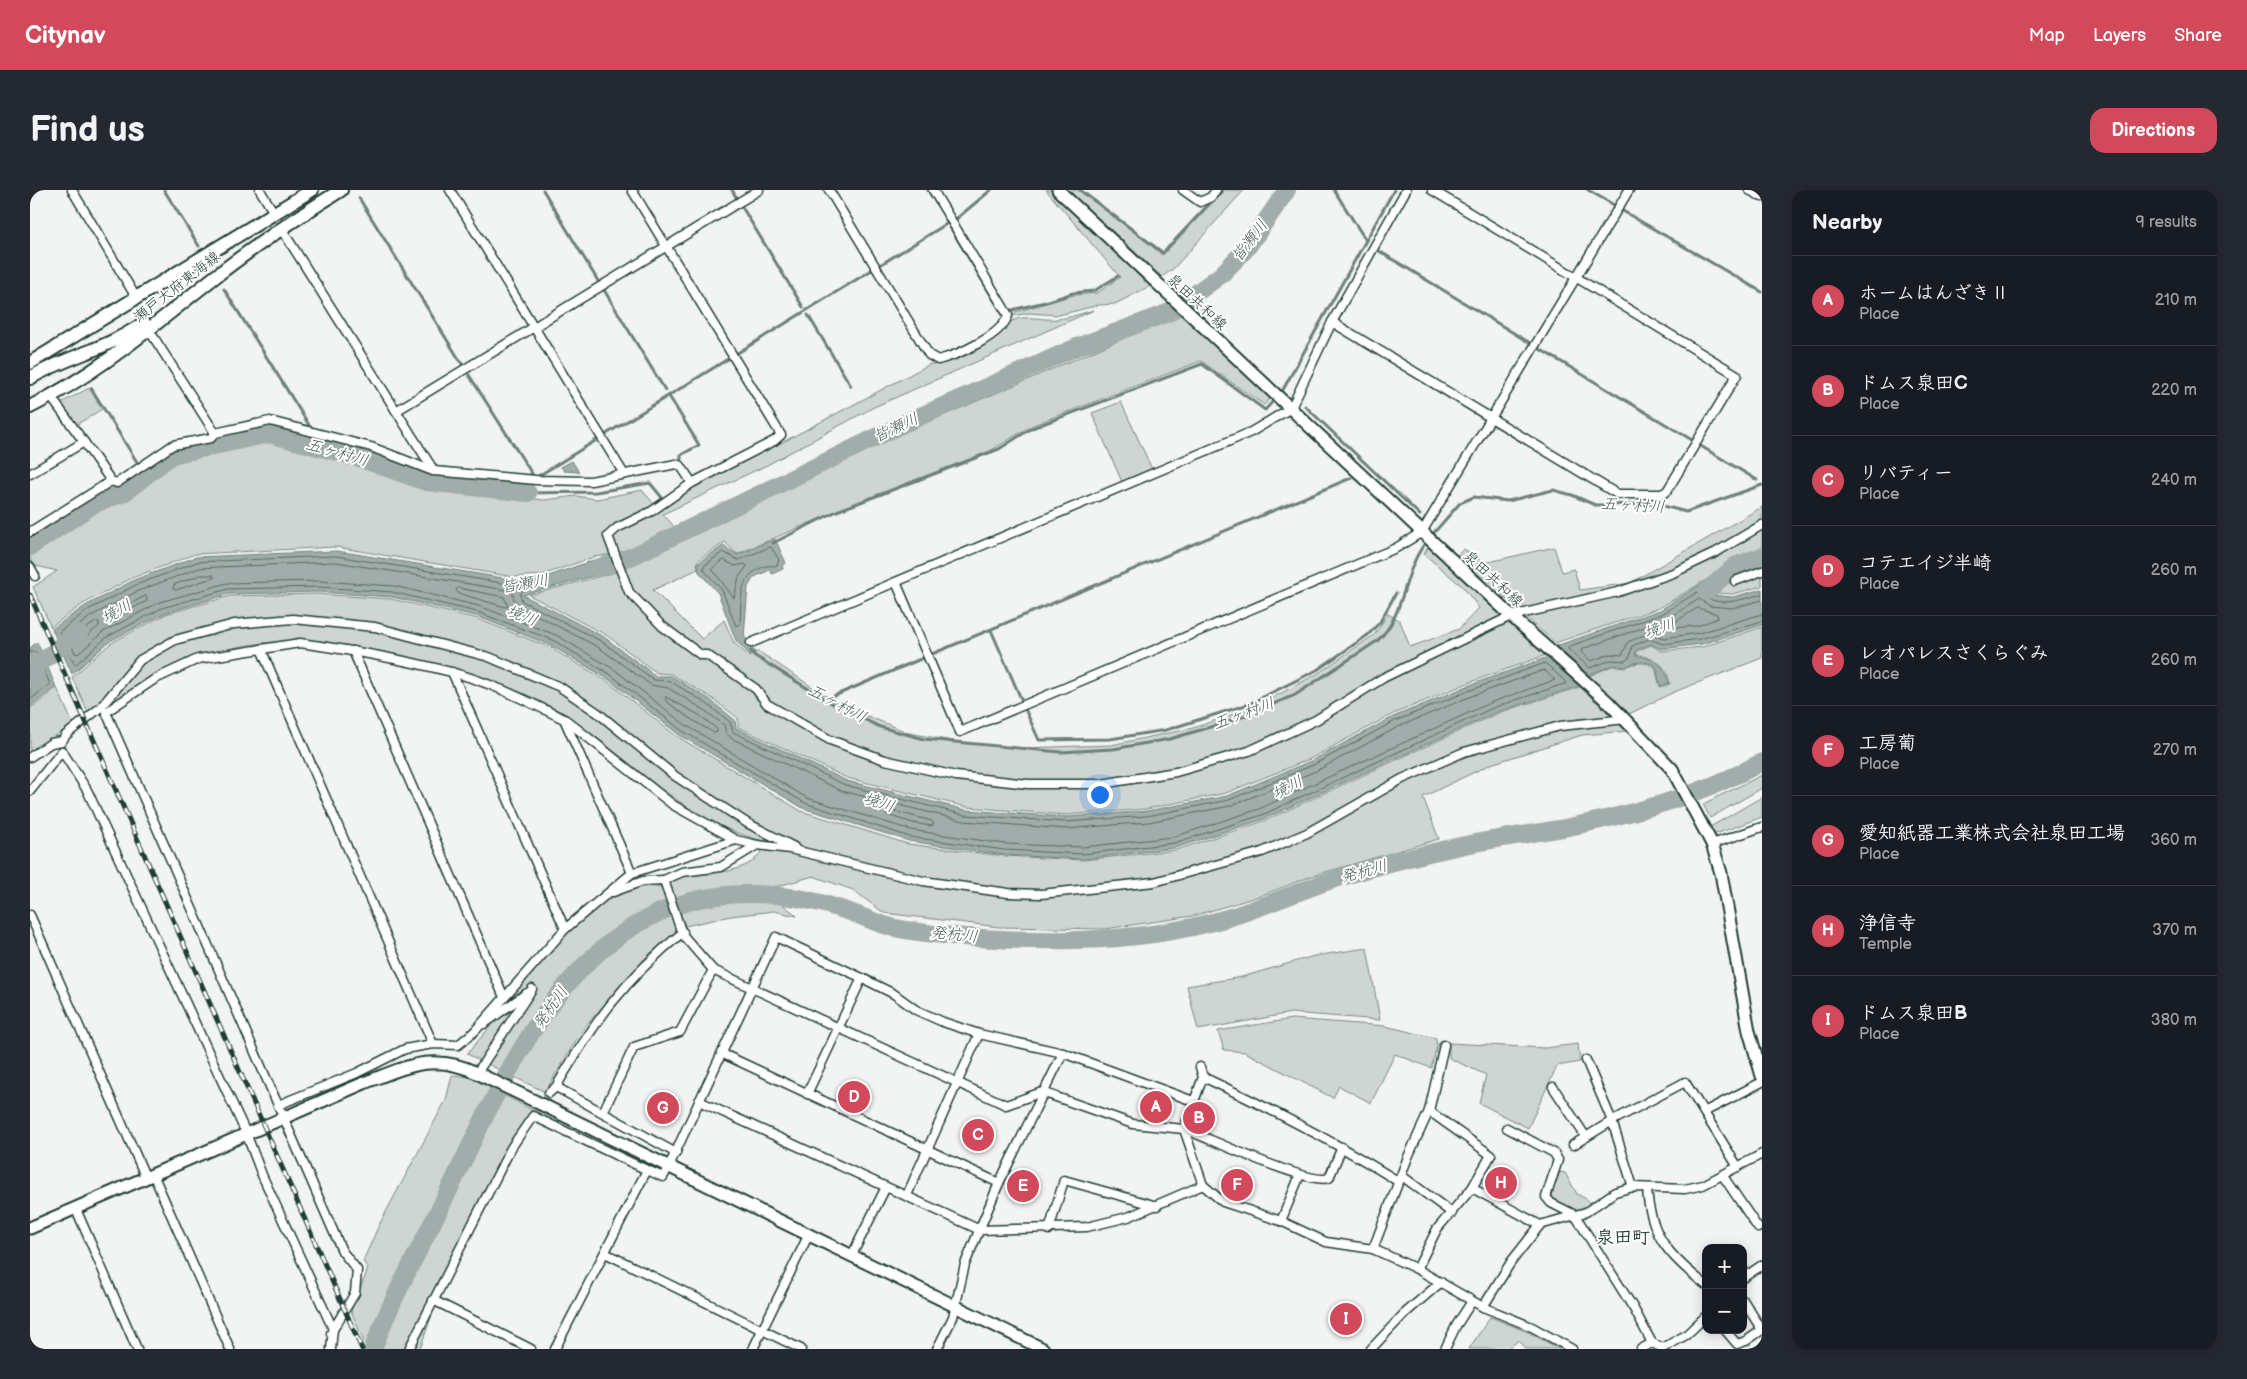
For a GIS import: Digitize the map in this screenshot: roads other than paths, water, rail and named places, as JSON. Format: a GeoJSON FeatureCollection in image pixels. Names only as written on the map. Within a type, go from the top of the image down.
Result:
{"type":"FeatureCollection","features":[{"type":"Feature","properties":{"kind":"main road","name":"瀬戸大府東海線"},"geometry":{"type":"LineString","coordinates":[[30,363],[312,190]]}},
{"type":"Feature","properties":{"kind":"main road","name":"瀬戸大府東海線"},"geometry":{"type":"LineString","coordinates":[[30,407],[51,397],[95,369],[149,330],[281,228],[341,190]]}},
{"type":"Feature","properties":{"kind":"main road","name":"泉田共和線"},"geometry":{"type":"LineString","coordinates":[[1058,190],[1193,319],[1289,406],[1515,619],[1626,719],[1672,769],[1703,824],[1712,844],[1721,873],[1749,1031],[1762,1075]]}},
{"type":"Feature","properties":{"kind":"main road"},"geometry":{"type":"LineString","coordinates":[[30,378],[44,369],[110,344],[164,309],[187,299]]}},
{"type":"Feature","properties":{"kind":"main road"},"geometry":{"type":"LineString","coordinates":[[31,1226],[76,1209],[246,1132],[415,1063],[432,1061],[450,1063],[516,1091],[1043,1349]]}},
{"type":"Feature","properties":{"kind":"street"},"geometry":{"type":"LineString","coordinates":[[72,190],[137,299]]}},
{"type":"Feature","properties":{"kind":"street"},"geometry":{"type":"LineString","coordinates":[[260,190],[274,214]]}},
{"type":"Feature","properties":{"kind":"street"},"geometry":{"type":"LineString","coordinates":[[450,190],[624,474]]}},
{"type":"Feature","properties":{"kind":"street"},"geometry":{"type":"LineString","coordinates":[[632,190],[781,435],[774,441],[692,483],[652,511],[618,528],[608,536],[629,592],[662,626],[701,655],[707,655],[756,689],[767,704],[830,740],[885,760],[956,776],[1028,784],[1101,784],[1176,772],[1248,751],[1316,720],[1382,678],[1515,619],[1618,592],[1689,565],[1762,525]]}},
{"type":"Feature","properties":{"kind":"street"},"geometry":{"type":"LineString","coordinates":[[396,411],[759,190]]}},
{"type":"Feature","properties":{"kind":"street"},"geometry":{"type":"LineString","coordinates":[[829,190],[933,358],[938,360],[948,358],[975,345],[1007,320],[1006,309],[933,190]]}},
{"type":"Feature","properties":{"kind":"street"},"geometry":{"type":"LineString","coordinates":[[1183,190],[1200,202],[1211,197],[1216,190]]}},
{"type":"Feature","properties":{"kind":"street"},"geometry":{"type":"LineString","coordinates":[[752,643],[1251,432],[1289,406],[1332,322],[1406,190]]}},
{"type":"Feature","properties":{"kind":"street"},"geometry":{"type":"LineString","coordinates":[[1332,322],[1617,494],[1662,494],[1667,491],[1737,374],[1432,190]]}},
{"type":"Feature","properties":{"kind":"street"},"geometry":{"type":"LineString","coordinates":[[896,582],[960,732],[1396,548],[1423,533],[1490,417],[1629,190]]}},
{"type":"Feature","properties":{"kind":"street"},"geometry":{"type":"LineString","coordinates":[[1749,190],[1762,197]]}},
{"type":"Feature","properties":{"kind":"street"},"geometry":{"type":"LineString","coordinates":[[281,228],[434,471]]}},
{"type":"Feature","properties":{"kind":"street"},"geometry":{"type":"LineString","coordinates":[[149,330],[215,433]]}},
{"type":"Feature","properties":{"kind":"street"},"geometry":{"type":"LineString","coordinates":[[51,397],[111,481],[117,483],[173,445],[211,438],[215,433],[270,421],[371,447],[434,471],[533,480],[591,481],[676,464],[681,466],[692,483]]}},
{"type":"Feature","properties":{"kind":"street"},"geometry":{"type":"LineString","coordinates":[[30,474],[84,442]]}},
{"type":"Feature","properties":{"kind":"street"},"geometry":{"type":"LineString","coordinates":[[30,532],[111,481]]}},
{"type":"Feature","properties":{"kind":"street"},"geometry":{"type":"LineString","coordinates":[[30,567],[35,576]]}},
{"type":"Feature","properties":{"kind":"street"},"geometry":{"type":"LineString","coordinates":[[1735,581],[1762,571]]}},
{"type":"Feature","properties":{"kind":"street"},"geometry":{"type":"LineString","coordinates":[[104,709],[140,660],[175,640],[234,624],[293,618],[375,627],[489,657],[560,687],[598,713],[675,776],[747,823],[805,852]]}},
{"type":"Feature","properties":{"kind":"street"},"geometry":{"type":"LineString","coordinates":[[30,757],[51,743],[62,740],[66,735],[104,709],[155,679],[198,659],[300,643],[353,651],[452,672],[510,692],[564,719],[673,805],[736,840],[805,852],[923,881],[1008,893],[1041,894],[1154,882],[1262,852],[1307,833],[1402,779],[1464,752],[1502,740],[1560,726],[1626,719]]}},
{"type":"Feature","properties":{"kind":"street"},"geometry":{"type":"LineString","coordinates":[[261,649],[433,1044]]}},
{"type":"Feature","properties":{"kind":"street"},"geometry":{"type":"LineString","coordinates":[[353,651],[504,996]]}},
{"type":"Feature","properties":{"kind":"street"},"geometry":{"type":"LineString","coordinates":[[452,672],[564,929]]}},
{"type":"Feature","properties":{"kind":"street"},"geometry":{"type":"LineString","coordinates":[[104,709],[342,1251],[357,1270],[355,1293],[333,1329],[326,1349]]}},
{"type":"Feature","properties":{"kind":"street"},"geometry":{"type":"LineString","coordinates":[[564,719],[632,873]]}},
{"type":"Feature","properties":{"kind":"street"},"geometry":{"type":"LineString","coordinates":[[62,740],[62,752],[87,790],[246,1132],[262,1175],[333,1329],[331,1349]]}},
{"type":"Feature","properties":{"kind":"street"},"geometry":{"type":"LineString","coordinates":[[30,791],[62,752]]}},
{"type":"Feature","properties":{"kind":"street"},"geometry":{"type":"LineString","coordinates":[[1712,844],[1762,827]]}},
{"type":"Feature","properties":{"kind":"street"},"geometry":{"type":"LineString","coordinates":[[475,1032],[504,996],[564,929],[632,873],[736,840]]}},
{"type":"Feature","properties":{"kind":"street"},"geometry":{"type":"LineString","coordinates":[[606,894],[643,881],[664,881],[682,872],[721,867],[757,845]]}},
{"type":"Feature","properties":{"kind":"street"},"geometry":{"type":"LineString","coordinates":[[664,881],[682,932],[712,970],[838,1030],[1006,1105],[1042,1092],[1133,1124],[1184,1128],[1300,1175],[1324,1180],[1329,1178],[1342,1147]]}},
{"type":"Feature","properties":{"kind":"street"},"geometry":{"type":"LineString","coordinates":[[30,915],[230,1349]]}},
{"type":"Feature","properties":{"kind":"street"},"geometry":{"type":"LineString","coordinates":[[549,1093],[556,1087],[586,1037],[615,996],[649,959],[682,932]]}},
{"type":"Feature","properties":{"kind":"street"},"geometry":{"type":"LineString","coordinates":[[409,1349],[512,1148],[534,1114],[663,1177],[676,1153],[750,989],[776,937],[894,994],[916,1010],[943,1022],[979,1034],[1062,1053],[1193,1101]]}},
{"type":"Feature","properties":{"kind":"street"},"geometry":{"type":"LineString","coordinates":[[603,1112],[634,1047],[680,1032],[712,970]]}},
{"type":"Feature","properties":{"kind":"street"},"geometry":{"type":"LineString","coordinates":[[807,1094],[862,978]]}},
{"type":"Feature","properties":{"kind":"street"},"geometry":{"type":"LineString","coordinates":[[278,1105],[357,1073],[405,1049],[433,1044],[458,1045],[532,989],[479,1074]]}},
{"type":"Feature","properties":{"kind":"street"},"geometry":{"type":"LineString","coordinates":[[907,1195],[979,1034]]}},
{"type":"Feature","properties":{"kind":"street"},"geometry":{"type":"LineString","coordinates":[[1373,1249],[1408,1157],[1429,1111],[1444,1045]]}},
{"type":"Feature","properties":{"kind":"street"},"geometry":{"type":"LineString","coordinates":[[721,1053],[999,1183]]}},
{"type":"Feature","properties":{"kind":"street"},"geometry":{"type":"LineString","coordinates":[[937,1349],[953,1317],[965,1264],[999,1183],[1022,1141],[1042,1092],[1062,1053]]}},
{"type":"Feature","properties":{"kind":"street"},"geometry":{"type":"LineString","coordinates":[[1586,1060],[1612,1121],[1633,1188]]}},
{"type":"Feature","properties":{"kind":"street"},"geometry":{"type":"LineString","coordinates":[[1200,1067],[1203,1077],[1184,1128],[1202,1185],[1223,1202],[1281,1221],[1326,1242],[1373,1249],[1417,1268],[1483,1306],[1532,1327],[1572,1349]]}},
{"type":"Feature","properties":{"kind":"street"},"geometry":{"type":"LineString","coordinates":[[1704,1112],[1762,1075]]}},
{"type":"Feature","properties":{"kind":"street"},"geometry":{"type":"LineString","coordinates":[[1203,1077],[1278,1112],[1401,1179],[1452,1213]]}},
{"type":"Feature","properties":{"kind":"street"},"geometry":{"type":"LineString","coordinates":[[1573,1145],[1612,1121],[1685,1082],[1738,1167]]}},
{"type":"Feature","properties":{"kind":"street"},"geometry":{"type":"LineString","coordinates":[[556,1087],[676,1153]]}},
{"type":"Feature","properties":{"kind":"street"},"geometry":{"type":"LineString","coordinates":[[1553,1087],[1586,1137]]}},
{"type":"Feature","properties":{"kind":"street"},"geometry":{"type":"LineString","coordinates":[[699,1101],[980,1230],[1049,1230],[1086,1227],[1128,1217],[1158,1206],[1202,1185]]}},
{"type":"Feature","properties":{"kind":"street"},"geometry":{"type":"LineString","coordinates":[[1417,1268],[1437,1229],[1472,1188],[1491,1155],[1429,1111]]}},
{"type":"Feature","properties":{"kind":"street"},"geometry":{"type":"LineString","coordinates":[[1507,1128],[1554,1153],[1558,1160],[1558,1168],[1548,1188],[1546,1197],[1551,1204],[1575,1215],[1634,1309],[1652,1343],[1663,1348],[1686,1335],[1702,1320]]}},
{"type":"Feature","properties":{"kind":"street"},"geometry":{"type":"LineString","coordinates":[[1483,1306],[1511,1262],[1540,1225],[1586,1212],[1615,1192],[1633,1188],[1685,1189],[1702,1185],[1723,1176],[1762,1154]]}},
{"type":"Feature","properties":{"kind":"street"},"geometry":{"type":"LineString","coordinates":[[555,1349],[647,1170]]}},
{"type":"Feature","properties":{"kind":"street"},"geometry":{"type":"LineString","coordinates":[[1281,1221],[1300,1175]]}},
{"type":"Feature","properties":{"kind":"street"},"geometry":{"type":"LineString","coordinates":[[1723,1176],[1758,1228]]}},
{"type":"Feature","properties":{"kind":"street"},"geometry":{"type":"LineString","coordinates":[[1049,1230],[1064,1180],[1158,1206]]}},
{"type":"Feature","properties":{"kind":"street"},"geometry":{"type":"LineString","coordinates":[[852,1255],[886,1187]]}},
{"type":"Feature","properties":{"kind":"street"},"geometry":{"type":"LineString","coordinates":[[1472,1188],[1540,1225]]}},
{"type":"Feature","properties":{"kind":"street"},"geometry":{"type":"LineString","coordinates":[[1647,1189],[1648,1212],[1656,1232],[1683,1268],[1702,1282]]}},
{"type":"Feature","properties":{"kind":"street"},"geometry":{"type":"LineString","coordinates":[[76,1209],[137,1349]]}},
{"type":"Feature","properties":{"kind":"street"},"geometry":{"type":"LineString","coordinates":[[753,1349],[809,1234]]}},
{"type":"Feature","properties":{"kind":"street"},"geometry":{"type":"LineString","coordinates":[[605,1253],[801,1349]]}},
{"type":"Feature","properties":{"kind":"street"},"geometry":{"type":"LineString","coordinates":[[1747,1275],[1762,1265]]}},
{"type":"Feature","properties":{"kind":"street"},"geometry":{"type":"LineString","coordinates":[[1371,1349],[1402,1315],[1442,1282]]}},
{"type":"Feature","properties":{"kind":"street"},"geometry":{"type":"LineString","coordinates":[[433,1300],[531,1349]]}},
{"type":"Feature","properties":{"kind":"street"},"geometry":{"type":"LineString","coordinates":[[1445,1349],[1472,1300]]}},
{"type":"Feature","properties":{"kind":"street"},"geometry":{"type":"LineString","coordinates":[[1728,1334],[1737,1344],[1746,1341],[1762,1330],[1747,1306]]}},
{"type":"Feature","properties":{"kind":"street"},"geometry":{"type":"LineString","coordinates":[[1641,1349],[1652,1343]]}},
{"type":"Feature","properties":{"kind":"water"},"geometry":{"type":"Polygon","coordinates":[[[572,461],[579,472],[564,471],[561,467],[572,461]]]}},
{"type":"Feature","properties":{"kind":"water"},"geometry":{"type":"Polygon","coordinates":[[[775,539],[786,563],[782,565],[783,569],[772,574],[770,570],[754,577],[748,587],[744,636],[755,652],[750,655],[736,641],[718,593],[699,572],[698,563],[724,545],[737,555],[775,539]]]}},
{"type":"Feature","properties":{"kind":"water"},"geometry":{"type":"Polygon","coordinates":[[[337,551],[515,580],[543,578],[610,556],[616,570],[523,595],[604,637],[656,676],[671,676],[709,699],[735,720],[736,728],[847,781],[966,810],[1067,817],[1147,811],[1227,796],[1311,761],[1393,717],[1470,685],[1548,657],[1579,686],[1497,712],[1264,819],[1175,848],[1083,859],[1004,855],[909,841],[803,808],[678,734],[608,679],[550,645],[476,616],[392,597],[319,592],[229,594],[165,613],[110,641],[72,674],[52,629],[85,606],[134,580],[196,557],[337,551]]]}},
{"type":"Feature","properties":{"kind":"water"},"geometry":{"type":"Polygon","coordinates":[[[1722,571],[1727,578],[1711,595],[1733,597],[1762,589],[1762,625],[1702,644],[1661,649],[1651,644],[1636,650],[1635,655],[1658,663],[1661,666],[1669,683],[1660,686],[1656,666],[1644,662],[1633,663],[1625,667],[1613,665],[1588,675],[1556,646],[1660,610],[1722,571]]]}},
{"type":"Feature","properties":{"kind":"water"},"geometry":{"type":"Polygon","coordinates":[[[37,642],[56,687],[30,707],[30,648],[37,642]]]}},
{"type":"Feature","properties":{"kind":"waterway"},"geometry":{"type":"LineString","coordinates":[[164,190],[199,246]]}},
{"type":"Feature","properties":{"kind":"waterway"},"geometry":{"type":"LineString","coordinates":[[543,190],[598,281]]}},
{"type":"Feature","properties":{"kind":"waterway"},"geometry":{"type":"LineString","coordinates":[[732,190],[736,197]]}},
{"type":"Feature","properties":{"kind":"waterway"},"geometry":{"type":"LineString","coordinates":[[928,190],[946,219]]}},
{"type":"Feature","properties":{"kind":"waterway"},"geometry":{"type":"LineString","coordinates":[[956,219],[991,190]]}},
{"type":"Feature","properties":{"kind":"waterway"},"geometry":{"type":"LineString","coordinates":[[1080,190],[1163,253],[1222,190]]}},
{"type":"Feature","properties":{"kind":"waterway","name":"皆瀬川"},"geometry":{"type":"LineString","coordinates":[[598,568],[633,556],[907,422],[1077,347],[1170,312],[1221,275],[1247,248],[1287,190]]}},
{"type":"Feature","properties":{"kind":"waterway"},"geometry":{"type":"LineString","coordinates":[[1334,190],[1365,239]]}},
{"type":"Feature","properties":{"kind":"waterway"},"geometry":{"type":"LineString","coordinates":[[1280,395],[1394,190]]}},
{"type":"Feature","properties":{"kind":"waterway"},"geometry":{"type":"LineString","coordinates":[[1588,190],[1614,205]]}},
{"type":"Feature","properties":{"kind":"waterway"},"geometry":{"type":"LineString","coordinates":[[359,198],[462,364]]}},
{"type":"Feature","properties":{"kind":"waterway"},"geometry":{"type":"LineString","coordinates":[[742,207],[803,307]]}},
{"type":"Feature","properties":{"kind":"waterway"},"geometry":{"type":"LineString","coordinates":[[1621,210],[1762,292]]}},
{"type":"Feature","properties":{"kind":"waterway"},"geometry":{"type":"LineString","coordinates":[[664,500],[650,483],[596,492],[528,493],[535,478],[948,223]]}},
{"type":"Feature","properties":{"kind":"waterway"},"geometry":{"type":"LineString","coordinates":[[950,227],[1003,315]]}},
{"type":"Feature","properties":{"kind":"waterway"},"geometry":{"type":"LineString","coordinates":[[1379,251],[1530,343]]}},
{"type":"Feature","properties":{"kind":"waterway"},"geometry":{"type":"LineString","coordinates":[[1012,310],[1073,293],[1094,291],[1118,276]]}},
{"type":"Feature","properties":{"kind":"waterway"},"geometry":{"type":"LineString","coordinates":[[224,289],[309,425]]}},
{"type":"Feature","properties":{"kind":"waterway"},"geometry":{"type":"LineString","coordinates":[[604,290],[665,390]]}},
{"type":"Feature","properties":{"kind":"waterway"},"geometry":{"type":"LineString","coordinates":[[808,315],[851,386]]}},
{"type":"Feature","properties":{"kind":"waterway"},"geometry":{"type":"LineString","coordinates":[[1538,348],[1692,440]]}},
{"type":"Feature","properties":{"kind":"waterway"},"geometry":{"type":"LineString","coordinates":[[773,543],[837,511],[999,449],[1032,428],[1202,364],[1265,410],[1275,399]]}},
{"type":"Feature","properties":{"kind":"waterway"},"geometry":{"type":"LineString","coordinates":[[469,375],[534,477]]}},
{"type":"Feature","properties":{"kind":"waterway"},"geometry":{"type":"LineString","coordinates":[[91,388],[137,462]]}},
{"type":"Feature","properties":{"kind":"waterway"},"geometry":{"type":"LineString","coordinates":[[669,396],[699,445],[681,455],[681,459]]}},
{"type":"Feature","properties":{"kind":"waterway"},"geometry":{"type":"LineString","coordinates":[[1305,406],[1420,515]]}},
{"type":"Feature","properties":{"kind":"waterway","name":"五ヶ村川"},"geometry":{"type":"LineString","coordinates":[[30,547],[94,504],[124,493],[172,455],[269,434],[356,457],[426,482],[528,493]]}},
{"type":"Feature","properties":{"kind":"waterway","name":"五ヶ村川"},"geometry":{"type":"LineString","coordinates":[[303,443],[306,436]]}},
{"type":"Feature","properties":{"kind":"waterway"},"geometry":{"type":"LineString","coordinates":[[1699,445],[1757,480]]}},
{"type":"Feature","properties":{"kind":"waterway","name":"五ヶ村川"},"geometry":{"type":"LineString","coordinates":[[143,471],[146,475]]}},
{"type":"Feature","properties":{"kind":"waterway"},"geometry":{"type":"LineString","coordinates":[[932,654],[1351,478]]}},
{"type":"Feature","properties":{"kind":"waterway","name":"五ヶ村川"},"geometry":{"type":"LineString","coordinates":[[1431,536],[1460,503],[1474,497],[1508,501],[1553,490],[1572,495],[1595,505],[1656,504],[1686,512],[1762,485]]}},
{"type":"Feature","properties":{"kind":"waterway","name":"五ヶ村川"},"geometry":{"type":"LineString","coordinates":[[751,651],[755,656],[833,704],[880,727],[924,739],[1060,752],[1113,749],[1170,739],[1237,719],[1295,695],[1377,641],[1394,619],[1413,565],[1427,541]]}},
{"type":"Feature","properties":{"kind":"waterway"},"geometry":{"type":"LineString","coordinates":[[1707,591],[1735,566],[1762,556]]}},
{"type":"Feature","properties":{"kind":"waterway"},"geometry":{"type":"LineString","coordinates":[[1025,709],[1039,740],[1110,739],[1166,730],[1249,704],[1317,670],[1368,635],[1380,622],[1396,593]]}},
{"type":"Feature","properties":{"kind":"waterway"},"geometry":{"type":"LineString","coordinates":[[991,630],[1022,701]]}},
{"type":"Feature","properties":{"kind":"waterway","name":"境川"},"geometry":{"type":"LineString","coordinates":[[30,672],[65,642],[79,634]]}},
{"type":"Feature","properties":{"kind":"waterway"},"geometry":{"type":"LineString","coordinates":[[834,696],[923,658]]}},
{"type":"Feature","properties":{"kind":"waterway","name":"発杭川"},"geometry":{"type":"LineString","coordinates":[[373,1349],[398,1291],[484,1118],[505,1077],[529,1037],[555,999],[584,966],[618,937],[656,914],[678,905],[702,899],[725,895],[750,894],[798,898],[844,910],[893,928],[943,935],[988,939],[1053,940],[1113,938],[1151,934],[1188,928],[1224,919],[1335,879],[1416,856],[1564,828],[1641,810],[1715,785],[1762,762]]}},
{"type":"Feature","properties":{"kind":"tunnel"},"geometry":{"type":"LineString","coordinates":[[535,1112],[549,1093]]}},
{"type":"Feature","properties":{"kind":"railway"},"geometry":{"type":"LineString","coordinates":[[30,595],[362,1349]]}},
{"type":"Feature","properties":{"kind":"place","name":"コテエイジ半崎"},"geometry":{"type":"Point","coordinates":[854,1097]}},
{"type":"Feature","properties":{"kind":"place","name":"ホームはんざきⅡ"},"geometry":{"type":"Point","coordinates":[1156,1107]}},
{"type":"Feature","properties":{"kind":"place","name":"愛知紙器工業株式会社泉田工場"},"geometry":{"type":"Point","coordinates":[663,1108]}},
{"type":"Feature","properties":{"kind":"place","name":"ドムス泉田C"},"geometry":{"type":"Point","coordinates":[1199,1118]}},
{"type":"Feature","properties":{"kind":"place","name":"リバティー"},"geometry":{"type":"Point","coordinates":[978,1135]}},
{"type":"Feature","properties":{"kind":"place","name":"浄信寺"},"geometry":{"type":"Point","coordinates":[1501,1183]}},
{"type":"Feature","properties":{"kind":"place","name":"工房葡"},"geometry":{"type":"Point","coordinates":[1237,1185]}},
{"type":"Feature","properties":{"kind":"place","name":"レオパレスさくらぐみ"},"geometry":{"type":"Point","coordinates":[1023,1186]}},
{"type":"Feature","properties":{"kind":"place","name":"ドムス泉田B"},"geometry":{"type":"Point","coordinates":[1346,1319]}},
{"type":"Feature","properties":{"kind":"district","name":"泉田町"},"geometry":{"type":"Point","coordinates":[1623,1237]}}]}
